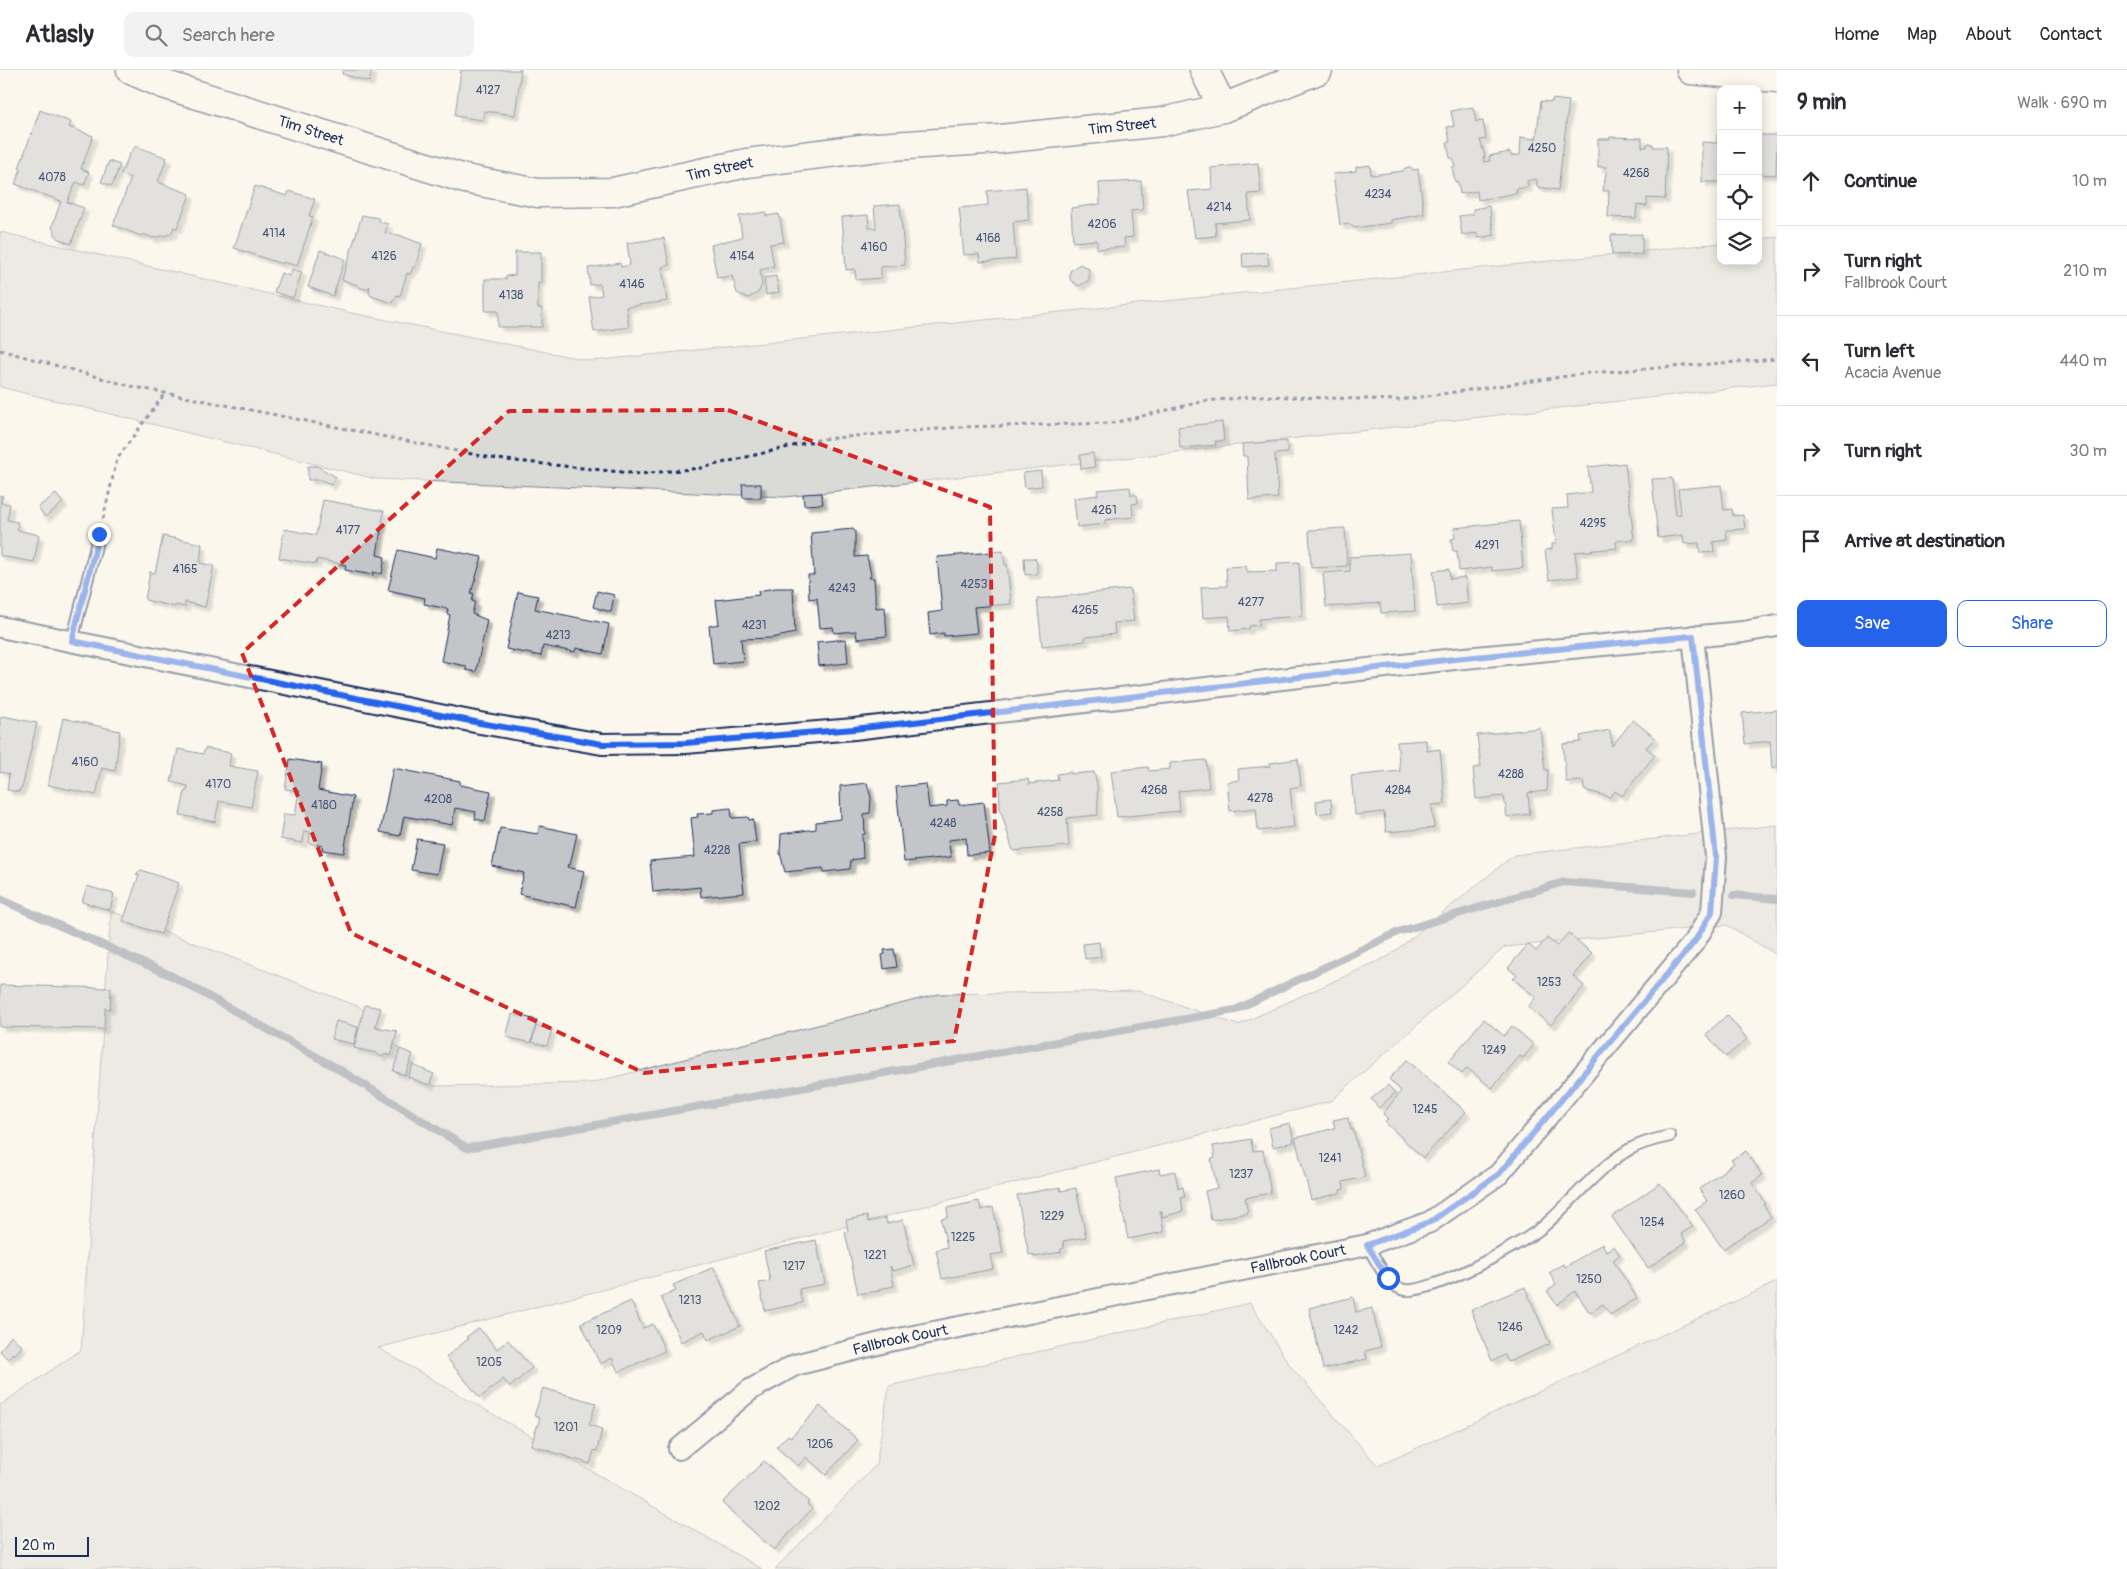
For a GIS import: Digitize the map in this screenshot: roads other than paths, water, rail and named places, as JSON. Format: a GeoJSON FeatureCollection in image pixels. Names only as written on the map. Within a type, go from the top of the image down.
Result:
{"type":"FeatureCollection","features":[{"type":"Feature","properties":{"kind":"street","name":"Tim Street"},"geometry":{"type":"LineString","coordinates":[[131,70],[163,84],[465,179],[538,193],[612,192],[748,163],[877,146],[1000,139],[1162,122],[1223,108],[1318,70]]}},
{"type":"Feature","properties":{"kind":"street"},"geometry":{"type":"LineString","coordinates":[[1204,70],[1223,108]]}},
{"type":"Feature","properties":{"kind":"street"},"geometry":{"type":"LineString","coordinates":[[1691,70],[1777,78]]}},
{"type":"Feature","properties":{"kind":"street"},"geometry":{"type":"LineString","coordinates":[[0,627],[480,723],[602,744],[685,743],[845,730],[1454,659],[1777,626]]}},
{"type":"Feature","properties":{"kind":"street","name":"Fallbrook Court"},"geometry":{"type":"LineString","coordinates":[[679,1449],[750,1390],[795,1365],[889,1341],[1367,1245],[1430,1222],[1499,1174],[1701,934],[1712,912],[1716,857],[1693,636]]}},
{"type":"Feature","properties":{"kind":"lane"},"geometry":{"type":"LineString","coordinates":[[72,641],[99,534]]}},
{"type":"Feature","properties":{"kind":"lane"},"geometry":{"type":"LineString","coordinates":[[1367,1245],[1388,1278],[1402,1289],[1414,1291],[1433,1286],[1513,1247],[1544,1226],[1609,1164],[1630,1149],[1647,1141],[1670,1136]]}},
{"type":"Feature","properties":{"kind":"waterway"},"geometry":{"type":"LineString","coordinates":[[0,899],[172,976],[335,1067],[467,1148],[1235,1010],[1398,932],[1564,882],[1693,892]]}},
{"type":"Feature","properties":{"kind":"waterway"},"geometry":{"type":"LineString","coordinates":[[1734,895],[1777,899]]}}]}
